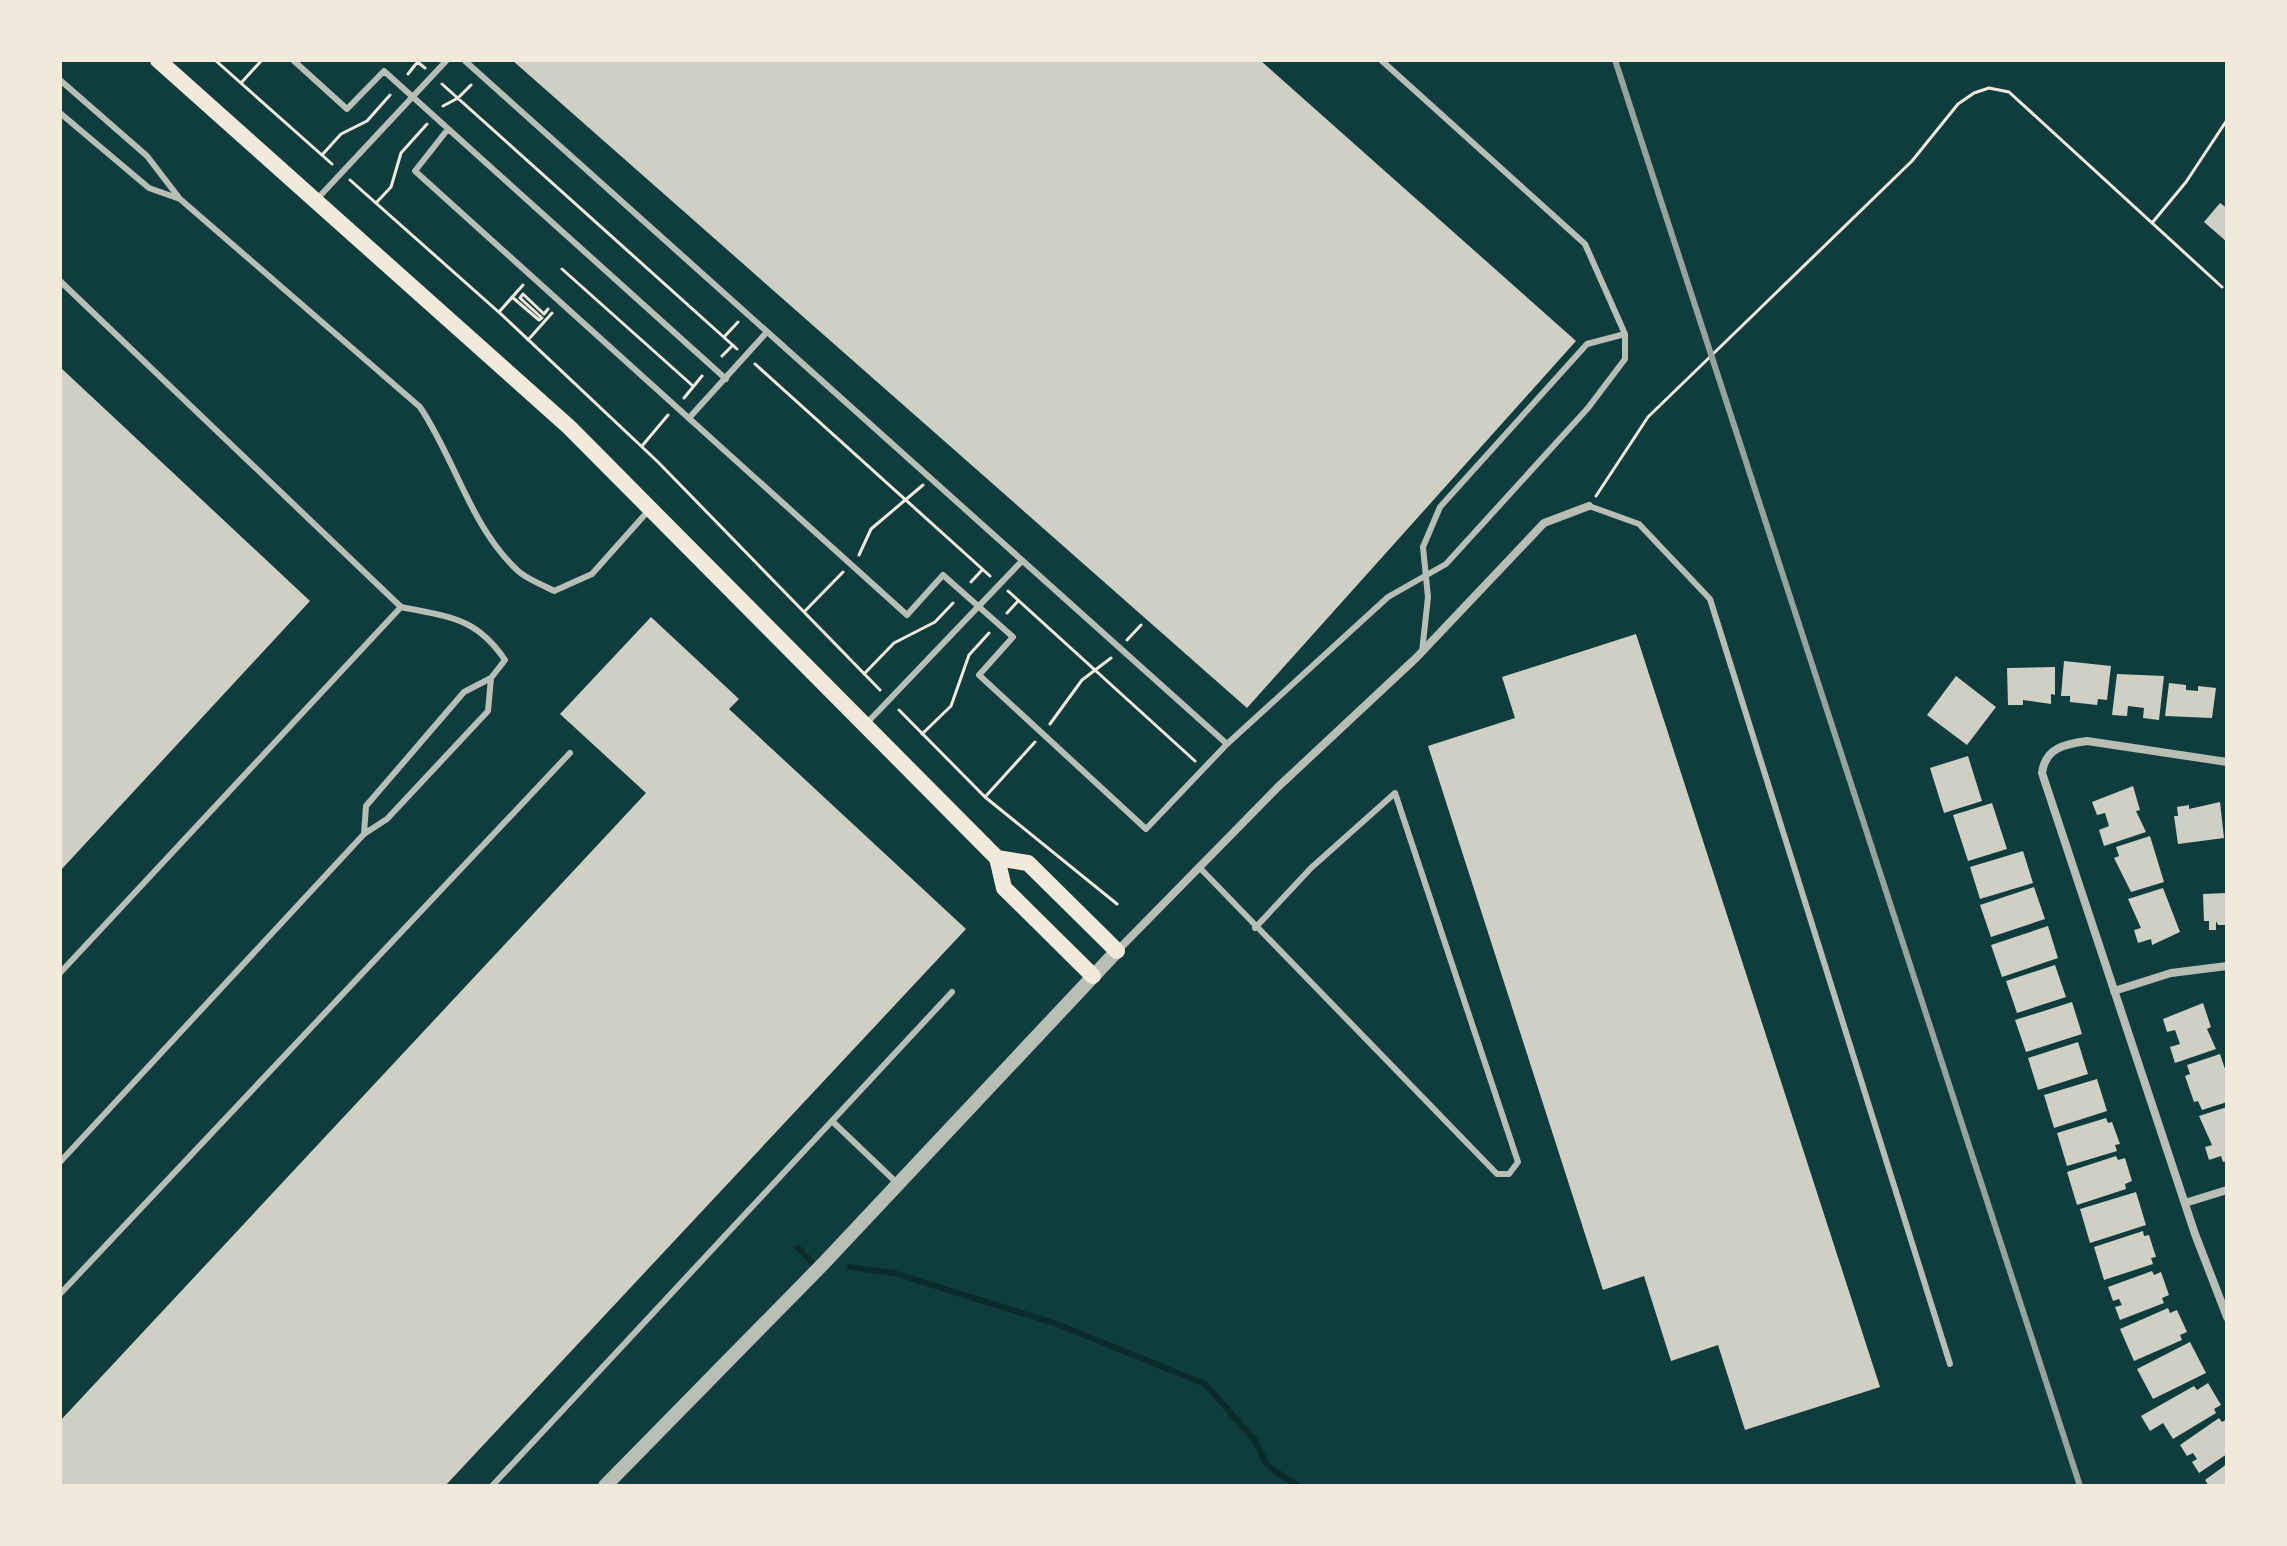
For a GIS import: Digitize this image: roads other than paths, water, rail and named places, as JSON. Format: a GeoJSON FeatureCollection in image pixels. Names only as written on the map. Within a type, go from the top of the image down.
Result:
{"type":"FeatureCollection","features":[{"type":"Feature","properties":{"kind":"main road"},"geometry":{"type":"LineString","coordinates":[[158,60],[558,417],[651,507],[997,858],[1004,888],[1093,976]]}},
{"type":"Feature","properties":{"kind":"main road"},"geometry":{"type":"LineString","coordinates":[[997,858],[1028,863],[1117,951]]}},
{"type":"Feature","properties":{"kind":"street"},"geometry":{"type":"LineString","coordinates":[[605,1486],[1278,787],[1422,652],[1544,523],[1589,506]]}},
{"type":"Feature","properties":{"kind":"street"},"geometry":{"type":"LineString","coordinates":[[2227,762],[2087,741],[2066,744],[2044,760],[2042,773],[2185,1203],[2227,1317]]}},
{"type":"Feature","properties":{"kind":"street"},"geometry":{"type":"LineString","coordinates":[[2114,991],[2171,973],[2227,966]]}},
{"type":"Feature","properties":{"kind":"street"},"geometry":{"type":"LineString","coordinates":[[2185,1203],[2227,1190]]}},
{"type":"Feature","properties":{"kind":"lane"},"geometry":{"type":"LineString","coordinates":[[293,60],[347,109],[384,71],[726,379]]}},
{"type":"Feature","properties":{"kind":"lane"},"geometry":{"type":"LineString","coordinates":[[316,201],[447,60]]}},
{"type":"Feature","properties":{"kind":"lane"},"geometry":{"type":"LineString","coordinates":[[464,60],[1227,744]]}},
{"type":"Feature","properties":{"kind":"lane"},"geometry":{"type":"LineString","coordinates":[[448,129],[415,171],[907,615],[943,575],[1013,637],[979,675],[1146,829],[1227,744],[1388,597],[1446,564],[1588,408],[1625,359],[1625,334],[1585,244],[1381,60]]}},
{"type":"Feature","properties":{"kind":"lane"},"geometry":{"type":"LineString","coordinates":[[60,80],[147,156],[180,199],[420,407],[443,442],[475,516],[517,571],[554,591],[592,574],[651,507]]}},
{"type":"Feature","properties":{"kind":"lane"},"geometry":{"type":"LineString","coordinates":[[60,113],[149,188],[180,199]]}},
{"type":"Feature","properties":{"kind":"lane"},"geometry":{"type":"LineString","coordinates":[[60,281],[401,607],[467,621],[493,642],[505,660],[491,678],[464,692],[366,806],[364,834]]}},
{"type":"Feature","properties":{"kind":"lane"},"geometry":{"type":"LineString","coordinates":[[689,418],[767,332]]}},
{"type":"Feature","properties":{"kind":"lane"},"geometry":{"type":"LineString","coordinates":[[1422,652],[1428,597],[1423,547],[1440,507],[1587,344],[1625,334]]}},
{"type":"Feature","properties":{"kind":"lane"},"geometry":{"type":"LineString","coordinates":[[1589,506],[1639,524],[1710,599],[1950,1364]]}},
{"type":"Feature","properties":{"kind":"lane"},"geometry":{"type":"LineString","coordinates":[[865,725],[1022,561]]}},
{"type":"Feature","properties":{"kind":"lane"},"geometry":{"type":"LineString","coordinates":[[60,973],[401,607]]}},
{"type":"Feature","properties":{"kind":"lane"},"geometry":{"type":"LineString","coordinates":[[60,1162],[364,834],[387,819],[488,711],[491,678]]}},
{"type":"Feature","properties":{"kind":"lane"},"geometry":{"type":"LineString","coordinates":[[60,1294],[570,753]]}},
{"type":"Feature","properties":{"kind":"lane"},"geometry":{"type":"LineString","coordinates":[[1199,867],[1255,928],[1497,1174],[1509,1174],[1518,1162],[1395,793],[1311,868],[1255,928]]}},
{"type":"Feature","properties":{"kind":"lane"},"geometry":{"type":"LineString","coordinates":[[492,1486],[952,992]]}},
{"type":"Feature","properties":{"kind":"lane"},"geometry":{"type":"LineString","coordinates":[[832,1121],[898,1184]]}},
{"type":"Feature","properties":{"kind":"waterway"},"geometry":{"type":"LineString","coordinates":[[798,1248],[812,1262]]}},
{"type":"Feature","properties":{"kind":"waterway"},"geometry":{"type":"LineString","coordinates":[[850,1267],[894,1273],[1057,1324],[1205,1384],[1254,1439],[1267,1465],[1298,1486]]}},
{"type":"Feature","properties":{"kind":"railway"},"geometry":{"type":"LineString","coordinates":[[1615,60],[2080,1486]]}}]}
